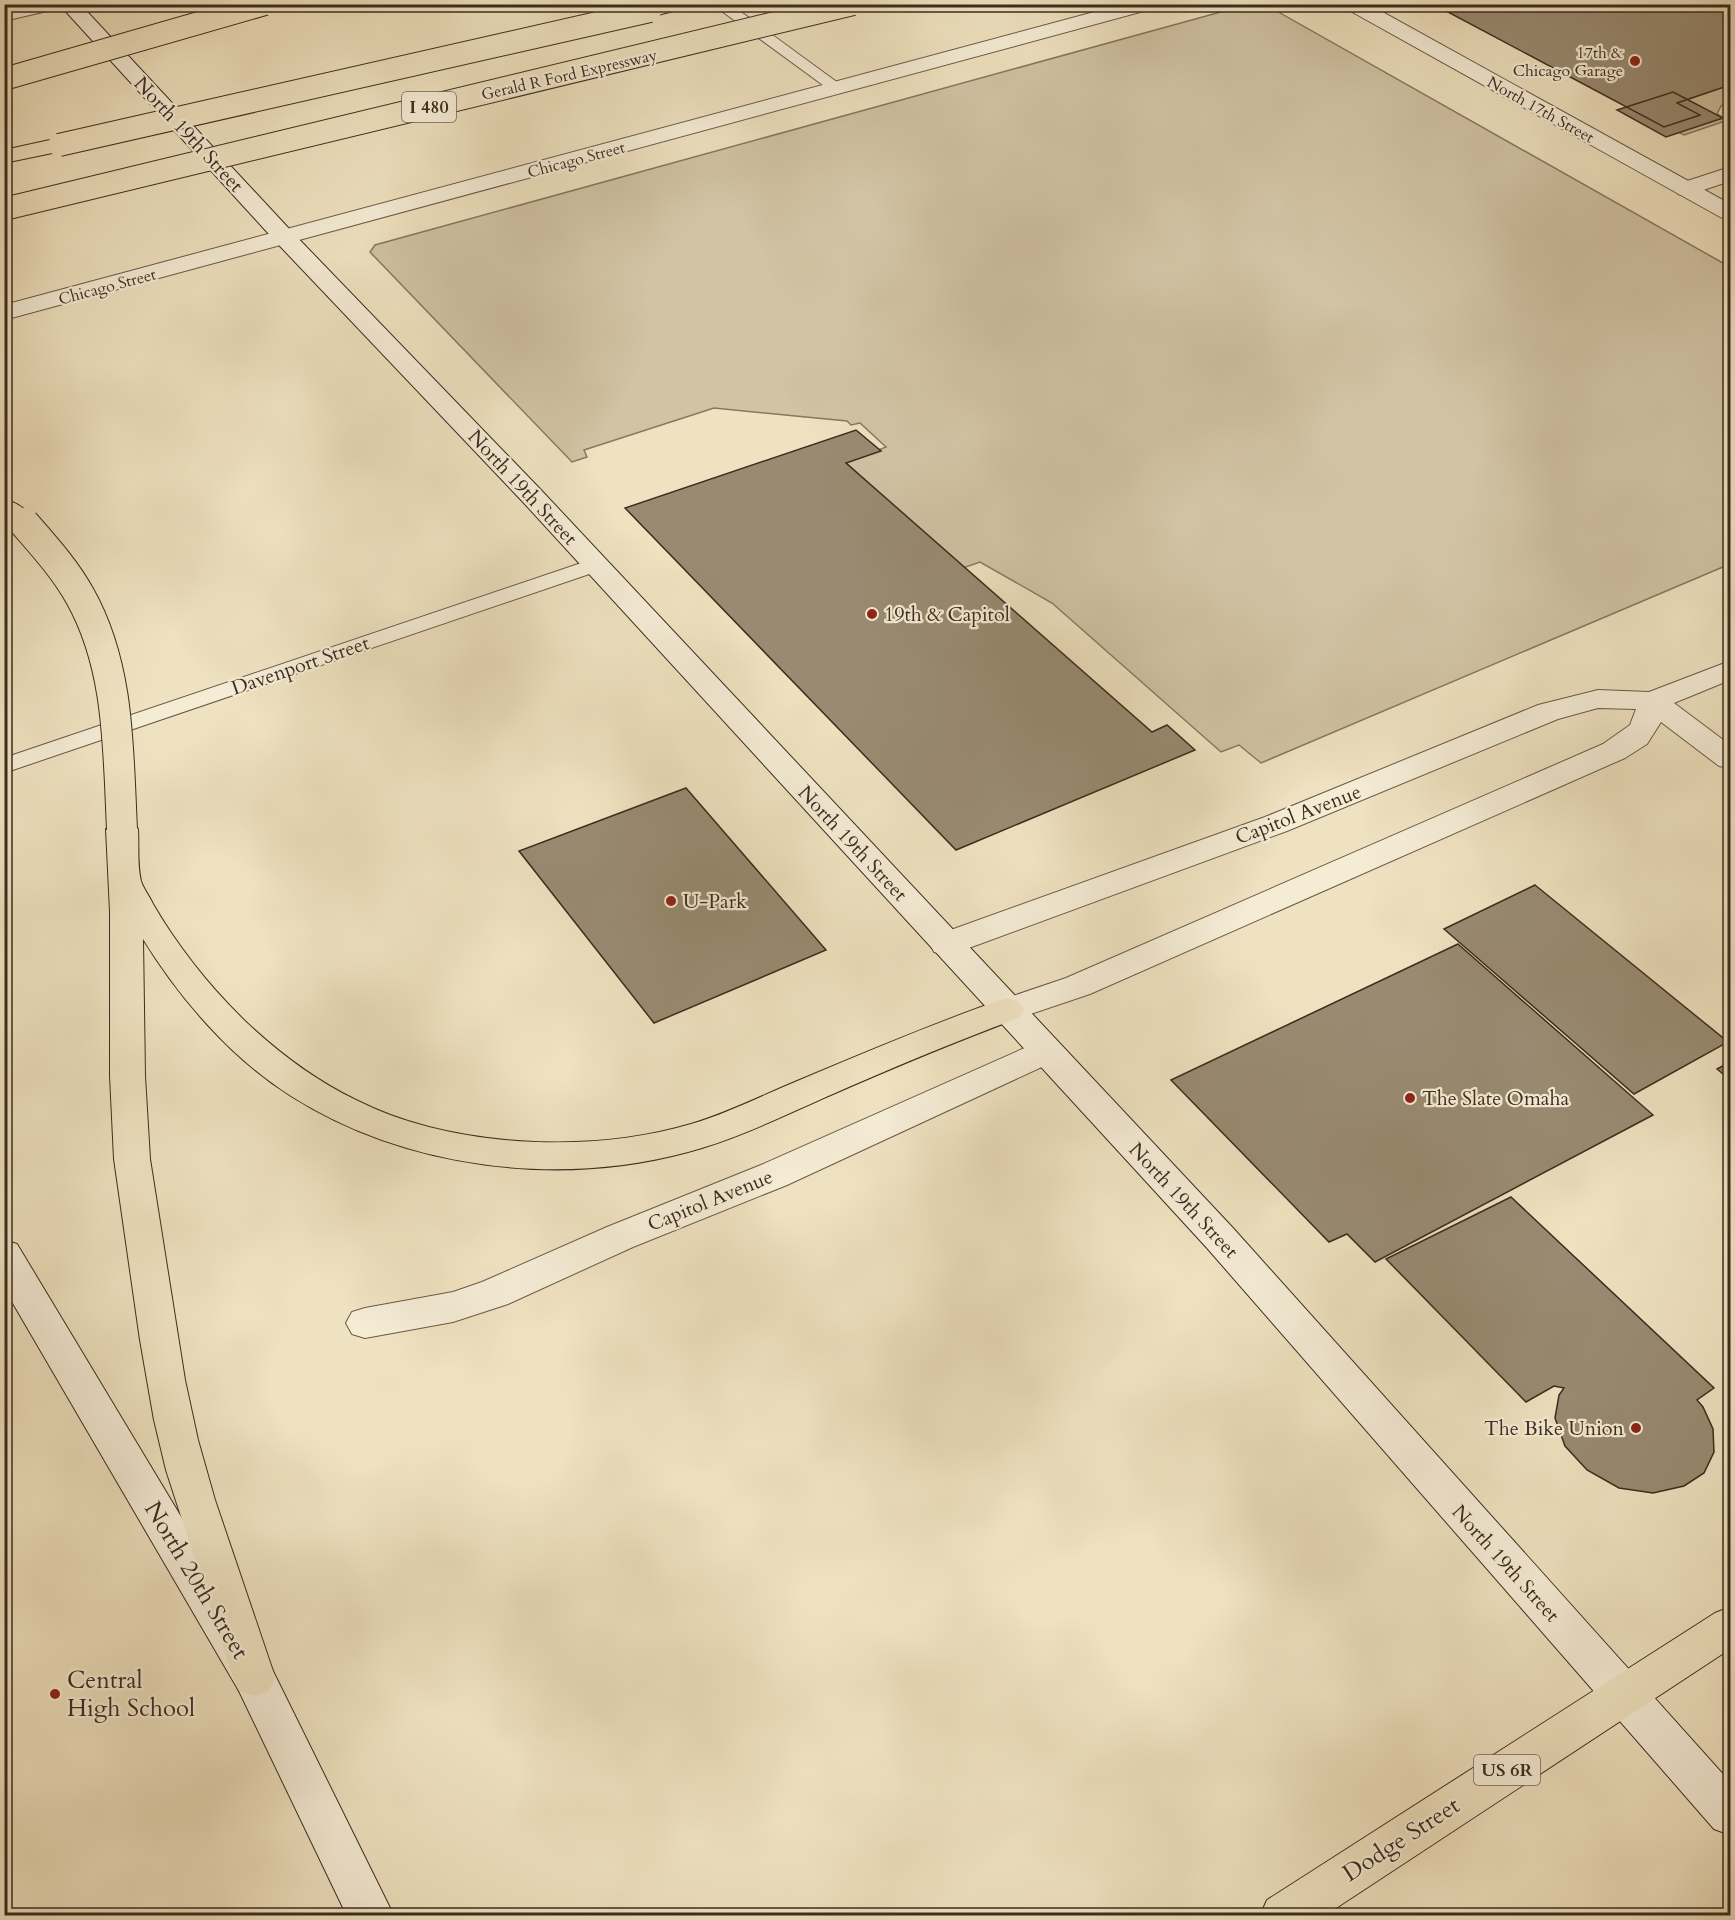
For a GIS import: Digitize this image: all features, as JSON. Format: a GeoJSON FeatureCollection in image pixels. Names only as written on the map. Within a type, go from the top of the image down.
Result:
{"type":"FeatureCollection","features":[{"type":"Feature","properties":{"kind":"highway"},"geometry":{"type":"LineString","coordinates":[[4,79],[266,4]]}},
{"type":"Feature","properties":{"kind":"highway","name":"I 480"},"geometry":{"type":"LineString","coordinates":[[4,157],[418,66],[678,4]]}},
{"type":"Feature","properties":{"kind":"highway","name":"Gerald R Ford Expressway"},"geometry":{"type":"LineString","coordinates":[[4,209],[853,4]]}},
{"type":"Feature","properties":{"kind":"highway"},"geometry":{"type":"LineString","coordinates":[[4,507],[45,544],[65,568],[97,628],[109,665],[116,705],[127,885],[125,1015],[130,1135],[138,1206],[162,1362],[178,1441],[254,1677]]}},
{"type":"Feature","properties":{"kind":"highway"},"geometry":{"type":"LineString","coordinates":[[127,885],[151,930],[198,992],[255,1049],[293,1080],[335,1104],[370,1120],[440,1141],[490,1150],[571,1157],[637,1151],[689,1138],[741,1119],[937,1035],[1007,1010]]}},
{"type":"Feature","properties":{"kind":"highway","name":"Dodge Street"},"geometry":{"type":"LineString","coordinates":[[1283,1916],[1731,1626]]}},
{"type":"Feature","properties":{"kind":"street"},"geometry":{"type":"LineString","coordinates":[[4,15],[53,4]]}},
{"type":"Feature","properties":{"kind":"street","name":"North 19th Street"},"geometry":{"type":"LineString","coordinates":[[69,4],[285,238],[423,380],[596,564],[1220,1238],[1731,1814]]}},
{"type":"Feature","properties":{"kind":"street","name":"Chicago Street"},"geometry":{"type":"LineString","coordinates":[[4,313],[1148,4]]}},
{"type":"Feature","properties":{"kind":"street","name":"North 17th Street"},"geometry":{"type":"LineString","coordinates":[[1352,4],[1731,213]]}},
{"type":"Feature","properties":{"kind":"street"},"geometry":{"type":"LineString","coordinates":[[1686,189],[1731,174]]}},
{"type":"Feature","properties":{"kind":"street","name":"Capitol Avenue"},"geometry":{"type":"LineString","coordinates":[[946,944],[1294,817],[1548,712],[1598,699],[1652,701],[1731,670]]}},
{"type":"Feature","properties":{"kind":"street"},"geometry":{"type":"LineString","coordinates":[[1652,701],[1731,759]]}},
{"type":"Feature","properties":{"kind":"street"},"geometry":{"type":"LineString","coordinates":[[1007,1010],[1078,986],[1614,751],[1631,741],[1650,720],[1652,701]]}},
{"type":"Feature","properties":{"kind":"street","name":"Capitol Avenue"},"geometry":{"type":"LineString","coordinates":[[365,1323],[453,1307],[495,1293],[620,1237],[774,1175],[1046,1051]]}},
{"type":"Feature","properties":{"kind":"street","name":"North 20th Street"},"geometry":{"type":"LineString","coordinates":[[4,1254],[254,1677],[371,1916]]}},
{"type":"Feature","properties":{"kind":"lane"},"geometry":{"type":"LineString","coordinates":[[720,4],[837,88]]}},
{"type":"Feature","properties":{"kind":"lane","name":"Davenport Street"},"geometry":{"type":"LineString","coordinates":[[4,766],[596,564]]}},
{"type":"Feature","properties":{"kind":"shaded area"},"geometry":{"type":"Polygon","coordinates":[[[1246,5],[1266,5],[1730,267],[1730,564],[1261,763],[1239,745],[1221,752],[1052,603],[980,562],[963,568],[846,463],[886,447],[860,423],[851,425],[847,421],[714,408],[584,450],[587,457],[572,462],[370,252],[375,245],[1246,5]]]}},
{"type":"Feature","properties":{"kind":"shaded area"},"geometry":{"type":"Polygon","coordinates":[[[1730,85],[1730,99],[1721,106],[1717,114],[1728,120],[1684,135],[1667,126],[1677,103],[1730,85]]]}},
{"type":"Feature","properties":{"kind":"building","name":"17th & Chicago Garage"},"geometry":{"type":"Polygon","coordinates":[[[1433,4],[1730,4],[1730,85],[1677,103],[1700,115],[1664,127],[1433,4]]]}},
{"type":"Feature","properties":{"kind":"building"},"geometry":{"type":"Polygon","coordinates":[[[1673,92],[1723,118],[1666,137],[1617,110],[1673,92]]]}},
{"type":"Feature","properties":{"kind":"building","name":"19th & Capitol"},"geometry":{"type":"Polygon","coordinates":[[[856,430],[881,451],[846,463],[1152,732],[1167,725],[1195,750],[956,850],[625,508],[856,430]]]}},
{"type":"Feature","properties":{"kind":"building","name":"U-Park"},"geometry":{"type":"Polygon","coordinates":[[[686,788],[826,950],[654,1023],[519,851],[686,788]]]}},
{"type":"Feature","properties":{"kind":"building"},"geometry":{"type":"Polygon","coordinates":[[[1535,885],[1728,1042],[1634,1094],[1444,929],[1535,885]]]}},
{"type":"Feature","properties":{"kind":"building","name":"The Slate Omaha"},"geometry":{"type":"Polygon","coordinates":[[[1458,944],[1653,1115],[1375,1262],[1347,1234],[1329,1242],[1171,1080],[1458,944]]]}},
{"type":"Feature","properties":{"kind":"building"},"geometry":{"type":"Polygon","coordinates":[[[1730,1062],[1730,1080],[1717,1069],[1730,1062]]]}},
{"type":"Feature","properties":{"kind":"building"},"geometry":{"type":"Polygon","coordinates":[[[1511,1197],[1714,1388],[1697,1400],[1703,1407],[1713,1429],[1714,1452],[1704,1473],[1684,1486],[1653,1493],[1619,1488],[1587,1470],[1565,1446],[1555,1418],[1559,1395],[1564,1388],[1554,1386],[1526,1402],[1386,1259],[1511,1197]]]}},
{"type":"Feature","properties":{"kind":"place","name":"17th & Chicago Garage"},"geometry":{"type":"Point","coordinates":[1635,61]}},
{"type":"Feature","properties":{"kind":"place","name":"19th & Capitol"},"geometry":{"type":"Point","coordinates":[872,614]}},
{"type":"Feature","properties":{"kind":"place","name":"U-Park"},"geometry":{"type":"Point","coordinates":[671,901]}},
{"type":"Feature","properties":{"kind":"place","name":"The Slate Omaha"},"geometry":{"type":"Point","coordinates":[1410,1098]}},
{"type":"Feature","properties":{"kind":"place","name":"The Bike Union"},"geometry":{"type":"Point","coordinates":[1636,1428]}},
{"type":"Feature","properties":{"kind":"place","name":"Central High School"},"geometry":{"type":"Point","coordinates":[55,1694]}}]}
